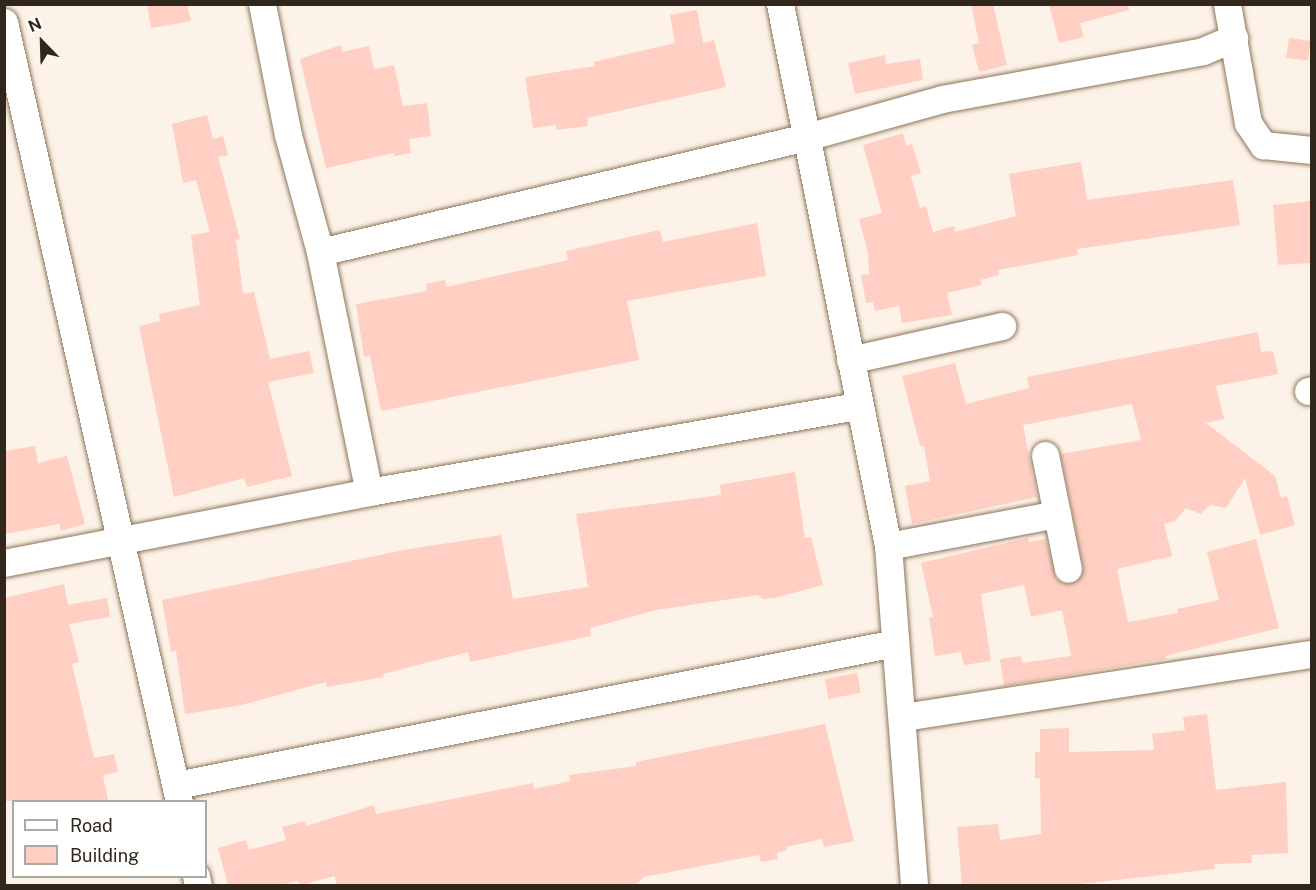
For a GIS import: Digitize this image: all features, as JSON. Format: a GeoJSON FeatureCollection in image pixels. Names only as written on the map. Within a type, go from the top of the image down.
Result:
{"type":"FeatureCollection","features":[{"type":"Feature","properties":{"kind":"street"},"geometry":{"type":"LineString","coordinates":[[262,4],[288,135],[320,252],[369,492]]}},
{"type":"Feature","properties":{"kind":"street"},"geometry":{"type":"LineString","coordinates":[[780,4],[888,546],[903,717],[914,885]]}},
{"type":"Feature","properties":{"kind":"street"},"geometry":{"type":"LineString","coordinates":[[1227,4],[1248,123],[1263,145],[1311,150]]}},
{"type":"Feature","properties":{"kind":"street"},"geometry":{"type":"LineString","coordinates":[[4,22],[177,793],[895,643]]}},
{"type":"Feature","properties":{"kind":"street"},"geometry":{"type":"LineString","coordinates":[[320,252],[806,136],[942,99],[1203,51],[1234,38]]}},
{"type":"Feature","properties":{"kind":"street"},"geometry":{"type":"LineString","coordinates":[[850,360],[1002,326]]}},
{"type":"Feature","properties":{"kind":"street"},"geometry":{"type":"LineString","coordinates":[[4,563],[120,538],[369,492],[859,406]]}},
{"type":"Feature","properties":{"kind":"street"},"geometry":{"type":"LineString","coordinates":[[1045,455],[1068,569]]}},
{"type":"Feature","properties":{"kind":"street"},"geometry":{"type":"LineString","coordinates":[[888,546],[1057,514]]}},
{"type":"Feature","properties":{"kind":"street"},"geometry":{"type":"LineString","coordinates":[[903,717],[1311,654]]}},
{"type":"Feature","properties":{"kind":"building"},"geometry":{"type":"Polygon","coordinates":[[[147,4],[187,4],[191,21],[151,28],[147,4]]]}},
{"type":"Feature","properties":{"kind":"building"},"geometry":{"type":"Polygon","coordinates":[[[971,4],[993,4],[1007,65],[979,72],[972,45],[979,43],[971,4]]]}},
{"type":"Feature","properties":{"kind":"building"},"geometry":{"type":"Polygon","coordinates":[[[1049,4],[1128,4],[1129,10],[1080,23],[1084,37],[1059,43],[1049,4]]]}},
{"type":"Feature","properties":{"kind":"building"},"geometry":{"type":"Polygon","coordinates":[[[697,10],[703,43],[714,40],[726,87],[587,118],[588,126],[556,130],[556,125],[533,128],[525,77],[595,66],[594,62],[675,43],[670,15],[697,10]]]}},
{"type":"Feature","properties":{"kind":"building"},"geometry":{"type":"Polygon","coordinates":[[[1289,38],[1311,41],[1308,61],[1286,58],[1289,38]]]}},
{"type":"Feature","properties":{"kind":"building"},"geometry":{"type":"Polygon","coordinates":[[[341,45],[342,52],[369,46],[374,69],[394,65],[403,106],[427,103],[431,136],[409,139],[411,153],[394,156],[394,153],[326,168],[300,59],[341,45]]]}},
{"type":"Feature","properties":{"kind":"building"},"geometry":{"type":"Polygon","coordinates":[[[885,55],[886,64],[920,59],[923,80],[855,94],[848,63],[885,55]]]}},
{"type":"Feature","properties":{"kind":"building"},"geometry":{"type":"Polygon","coordinates":[[[207,115],[213,139],[223,136],[228,155],[218,157],[240,239],[236,240],[243,294],[254,292],[270,359],[309,351],[314,373],[268,382],[292,476],[247,487],[244,478],[174,497],[139,326],[160,321],[159,314],[200,305],[191,235],[210,232],[196,180],[183,183],[172,124],[207,115]]]}},
{"type":"Feature","properties":{"kind":"building"},"geometry":{"type":"Polygon","coordinates":[[[903,133],[906,146],[912,144],[921,173],[911,176],[920,208],[926,206],[933,232],[954,226],[955,232],[1016,216],[1009,174],[1081,162],[1087,200],[1233,180],[1240,225],[1077,249],[1078,255],[998,270],[999,275],[980,280],[982,285],[947,293],[952,315],[902,323],[899,306],[875,311],[873,302],[866,303],[861,275],[869,274],[868,253],[859,219],[882,213],[863,145],[903,133]]]}},
{"type":"Feature","properties":{"kind":"building"},"geometry":{"type":"Polygon","coordinates":[[[1311,201],[1311,263],[1278,265],[1273,205],[1311,201]]]}},
{"type":"Feature","properties":{"kind":"building"},"geometry":{"type":"Polygon","coordinates":[[[757,223],[766,276],[627,301],[639,360],[381,411],[370,356],[364,357],[356,304],[427,291],[426,284],[445,280],[446,287],[568,260],[566,251],[660,230],[663,242],[757,223]]]}},
{"type":"Feature","properties":{"kind":"building"},"geometry":{"type":"Polygon","coordinates":[[[1258,332],[1261,352],[1273,351],[1278,374],[1216,386],[1224,419],[1206,423],[1275,476],[1281,498],[1287,496],[1295,525],[1260,535],[1245,478],[1226,508],[1210,505],[1201,514],[1186,508],[1175,521],[1164,524],[1172,556],[1117,569],[1128,622],[1178,613],[1177,609],[1219,600],[1207,552],[1256,539],[1279,628],[1165,656],[1166,659],[1004,686],[1000,659],[1021,656],[1022,663],[1071,656],[1062,610],[1031,617],[1024,585],[981,594],[991,661],[964,665],[961,652],[935,656],[929,618],[933,617],[921,563],[1028,538],[1029,542],[1046,539],[1056,579],[1064,584],[1078,581],[1083,566],[1061,454],[1141,440],[1132,404],[1023,425],[1037,497],[912,524],[905,486],[930,481],[924,446],[920,446],[902,376],[955,363],[966,404],[1029,388],[1027,377],[1258,332]]]}},
{"type":"Feature","properties":{"kind":"building"},"geometry":{"type":"Polygon","coordinates":[[[35,446],[38,463],[67,456],[85,524],[61,531],[59,524],[4,534],[4,451],[35,446]]]}},
{"type":"Feature","properties":{"kind":"building"},"geometry":{"type":"Polygon","coordinates":[[[795,472],[805,538],[811,537],[823,585],[774,598],[763,599],[758,595],[656,610],[590,628],[591,636],[470,662],[468,652],[383,674],[384,677],[327,687],[326,682],[237,706],[185,714],[176,651],[171,652],[162,600],[409,549],[501,535],[513,599],[588,587],[576,514],[721,495],[720,485],[795,472]]]}},
{"type":"Feature","properties":{"kind":"building"},"geometry":{"type":"Polygon","coordinates":[[[64,584],[68,605],[107,598],[110,617],[69,624],[79,662],[72,664],[94,758],[114,754],[118,772],[103,775],[108,800],[4,801],[4,598],[64,584]]]}},
{"type":"Feature","properties":{"kind":"building"},"geometry":{"type":"Polygon","coordinates":[[[857,673],[861,693],[828,699],[825,679],[857,673]]]}},
{"type":"Feature","properties":{"kind":"building"},"geometry":{"type":"Polygon","coordinates":[[[1207,714],[1216,790],[1286,782],[1288,853],[1251,855],[1252,863],[1214,864],[1215,869],[1072,885],[962,885],[957,827],[998,824],[1000,840],[1041,834],[1040,778],[1035,778],[1035,752],[1040,752],[1040,729],[1069,728],[1069,752],[1154,750],[1152,734],[1185,730],[1183,717],[1207,714]]]}},
{"type":"Feature","properties":{"kind":"building"},"geometry":{"type":"Polygon","coordinates":[[[825,724],[854,841],[824,847],[822,839],[786,847],[787,850],[777,853],[778,859],[761,862],[759,855],[644,877],[636,885],[336,885],[335,876],[301,885],[297,881],[281,885],[228,885],[218,848],[246,840],[249,850],[286,840],[282,827],[305,821],[306,826],[374,805],[376,814],[533,783],[534,789],[570,781],[569,775],[636,766],[636,762],[825,724]]]}}]}
